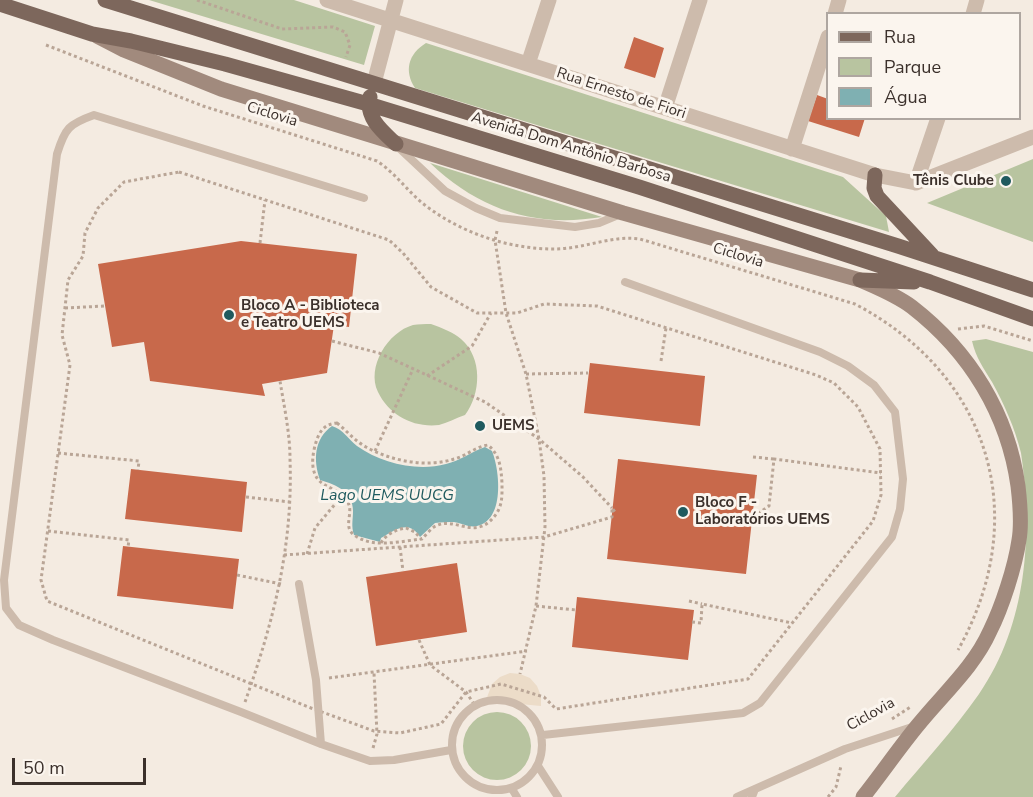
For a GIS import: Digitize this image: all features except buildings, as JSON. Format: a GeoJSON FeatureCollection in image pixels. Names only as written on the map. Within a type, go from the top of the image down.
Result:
{"type":"FeatureCollection","features":[{"type":"Feature","properties":{"kind":"main road","name":"Avenida Dom Antônio Barbosa"},"geometry":{"type":"LineString","coordinates":[[105,0],[934,257],[1033,290]]}},
{"type":"Feature","properties":{"kind":"main road","name":"Avenida Dom Antônio Barbosa"},"geometry":{"type":"LineString","coordinates":[[0,4],[92,34],[225,64],[368,104],[639,187],[1033,318]]}},
{"type":"Feature","properties":{"kind":"main road","name":"Avenida Dom Antônio Barbosa"},"geometry":{"type":"LineString","coordinates":[[92,34],[124,50],[221,89],[623,213],[860,280],[890,293],[912,307],[945,338],[962,355],[985,387],[1002,422],[1014,460],[1020,503],[1019,540],[991,631],[974,661],[918,725],[863,797]]}},
{"type":"Feature","properties":{"kind":"main road"},"geometry":{"type":"LineString","coordinates":[[374,83],[368,104],[372,118],[396,144]]}},
{"type":"Feature","properties":{"kind":"main road"},"geometry":{"type":"LineString","coordinates":[[875,175],[873,188],[877,196],[934,257]]}},
{"type":"Feature","properties":{"kind":"main road"},"geometry":{"type":"LineString","coordinates":[[860,280],[930,282]]}},
{"type":"Feature","properties":{"kind":"street","name":"Rua Ernesto de Fiori"},"geometry":{"type":"LineString","coordinates":[[327,0],[875,175],[916,183]]}},
{"type":"Feature","properties":{"kind":"street"},"geometry":{"type":"LineString","coordinates":[[374,83],[396,0]]}},
{"type":"Feature","properties":{"kind":"street"},"geometry":{"type":"LineString","coordinates":[[528,64],[549,0]]}},
{"type":"Feature","properties":{"kind":"street"},"geometry":{"type":"LineString","coordinates":[[665,108],[700,0]]}},
{"type":"Feature","properties":{"kind":"street"},"geometry":{"type":"LineString","coordinates":[[792,149],[826,43]]}},
{"type":"Feature","properties":{"kind":"street"},"geometry":{"type":"LineString","coordinates":[[916,183],[937,120]]}},
{"type":"Feature","properties":{"kind":"street"},"geometry":{"type":"LineString","coordinates":[[916,183],[1033,137]]}},
{"type":"Feature","properties":{"kind":"lane"},"geometry":{"type":"LineString","coordinates":[[364,198],[94,115],[75,122],[63,135],[57,154],[4,579],[6,608],[19,625],[52,640],[370,761],[394,760],[451,750]]}},
{"type":"Feature","properties":{"kind":"lane"},"geometry":{"type":"LineString","coordinates":[[396,144],[445,190],[500,219],[575,227],[599,223],[623,213]]}},
{"type":"Feature","properties":{"kind":"lane"},"geometry":{"type":"LineString","coordinates":[[543,735],[743,714],[760,703],[892,537],[900,509],[903,479],[895,412],[874,386],[849,366],[820,352],[626,282]]}},
{"type":"Feature","properties":{"kind":"lane"},"geometry":{"type":"LineString","coordinates":[[299,584],[316,680],[321,744]]}},
{"type":"Feature","properties":{"kind":"lane"},"geometry":{"type":"LineString","coordinates":[[501,700],[519,705],[531,712],[543,735],[538,766],[534,774],[524,783],[512,789],[491,791],[472,783],[458,769],[451,750],[453,732],[461,716],[474,704],[501,700]]}},
{"type":"Feature","properties":{"kind":"lane"},"geometry":{"type":"LineString","coordinates":[[737,797],[754,793],[845,749],[918,725]]}},
{"type":"Feature","properties":{"kind":"lane"},"geometry":{"type":"LineString","coordinates":[[538,766],[558,797]]}},
{"type":"Feature","properties":{"kind":"lane"},"geometry":{"type":"LineString","coordinates":[[512,789],[517,797]]}},
{"type":"Feature","properties":{"kind":"path","name":"Ciclovia"},"geometry":{"type":"LineString","coordinates":[[46,45],[203,106],[378,161],[389,169],[422,203],[439,215],[495,240],[514,245],[552,249],[572,248],[618,237],[640,239],[855,304],[877,315],[916,345],[950,382],[975,425],[985,448],[994,494],[994,541],[986,587],[969,632],[957,652]]}},
{"type":"Feature","properties":{"kind":"path"},"geometry":{"type":"LineString","coordinates":[[179,172],[265,200],[389,240],[431,286],[477,313],[517,314],[544,304],[597,306],[816,375],[834,383],[858,407],[880,449],[881,495],[873,521],[748,678],[556,709],[544,697],[501,684],[466,692],[441,724],[400,733],[377,731],[318,710],[47,601],[41,580],[70,365],[62,335],[68,280],[83,256],[86,233],[98,208],[124,182],[179,172]]}},
{"type":"Feature","properties":{"kind":"path"},"geometry":{"type":"LineString","coordinates":[[260,243],[265,200]]}},
{"type":"Feature","properties":{"kind":"path"},"geometry":{"type":"LineString","coordinates":[[495,240],[506,314],[526,374],[544,476],[544,537],[536,606],[520,674]]}},
{"type":"Feature","properties":{"kind":"path"},"geometry":{"type":"LineString","coordinates":[[65,308],[105,306]]}},
{"type":"Feature","properties":{"kind":"path"},"geometry":{"type":"LineString","coordinates":[[427,376],[472,346],[491,313]]}},
{"type":"Feature","properties":{"kind":"path"},"geometry":{"type":"LineString","coordinates":[[945,338],[955,330],[984,326],[1033,341]]}},
{"type":"Feature","properties":{"kind":"path"},"geometry":{"type":"LineString","coordinates":[[661,361],[666,328]]}},
{"type":"Feature","properties":{"kind":"path"},"geometry":{"type":"LineString","coordinates":[[284,555],[400,544],[544,537],[612,517],[614,510],[583,477],[539,439],[485,402],[379,353],[332,341]]}},
{"type":"Feature","properties":{"kind":"path"},"geometry":{"type":"LineString","coordinates":[[375,451],[413,369]]}},
{"type":"Feature","properties":{"kind":"path"},"geometry":{"type":"LineString","coordinates":[[526,374],[588,373]]}},
{"type":"Feature","properties":{"kind":"path"},"geometry":{"type":"LineString","coordinates":[[242,712],[266,643],[281,584],[290,502],[290,456],[280,381]]}},
{"type":"Feature","properties":{"kind":"path"},"geometry":{"type":"LineString","coordinates":[[337,423],[361,444],[375,451],[406,461],[438,462],[455,459],[480,446],[488,445],[496,451],[501,466],[503,501],[491,520],[484,526],[474,528],[445,524],[436,526],[421,539],[400,544],[366,540],[352,534],[348,528],[350,509],[347,501],[341,496],[334,489],[322,484],[314,474],[313,450],[319,433],[329,424],[337,423]]}},
{"type":"Feature","properties":{"kind":"path"},"geometry":{"type":"LineString","coordinates":[[58,453],[139,461],[138,470]]}},
{"type":"Feature","properties":{"kind":"path"},"geometry":{"type":"LineString","coordinates":[[753,456],[881,473]]}},
{"type":"Feature","properties":{"kind":"path"},"geometry":{"type":"LineString","coordinates":[[753,517],[769,506],[774,459]]}},
{"type":"Feature","properties":{"kind":"path"},"geometry":{"type":"LineString","coordinates":[[308,554],[315,528],[341,496]]}},
{"type":"Feature","properties":{"kind":"path"},"geometry":{"type":"LineString","coordinates":[[246,497],[290,502]]}},
{"type":"Feature","properties":{"kind":"path"},"geometry":{"type":"LineString","coordinates":[[381,543],[391,533],[406,528],[415,532],[421,539]]}},
{"type":"Feature","properties":{"kind":"path"},"geometry":{"type":"LineString","coordinates":[[48,531],[129,540],[128,547]]}},
{"type":"Feature","properties":{"kind":"path"},"geometry":{"type":"LineString","coordinates":[[400,544],[403,571]]}},
{"type":"Feature","properties":{"kind":"path"},"geometry":{"type":"LineString","coordinates":[[237,575],[281,584]]}},
{"type":"Feature","properties":{"kind":"path"},"geometry":{"type":"LineString","coordinates":[[689,601],[792,623]]}},
{"type":"Feature","properties":{"kind":"path"},"geometry":{"type":"LineString","coordinates":[[692,622],[701,623],[702,604]]}},
{"type":"Feature","properties":{"kind":"path"},"geometry":{"type":"LineString","coordinates":[[536,606],[576,610]]}},
{"type":"Feature","properties":{"kind":"path"},"geometry":{"type":"LineString","coordinates":[[419,640],[430,665],[466,692],[474,704]]}},
{"type":"Feature","properties":{"kind":"path"},"geometry":{"type":"LineString","coordinates":[[316,680],[527,651]]}},
{"type":"Feature","properties":{"kind":"path"},"geometry":{"type":"LineString","coordinates":[[370,761],[377,731],[374,673]]}},
{"type":"Feature","properties":{"kind":"path","name":"Ciclovia"},"geometry":{"type":"LineString","coordinates":[[883,723],[920,698]]}},
{"type":"Feature","properties":{"kind":"path","name":"Ciclovia"},"geometry":{"type":"LineString","coordinates":[[828,797],[836,787],[845,749]]}},
{"type":"Feature","properties":{"kind":"green space"},"geometry":{"type":"Polygon","coordinates":[[[149,0],[294,0],[375,26],[364,65],[149,0]]]}},
{"type":"Feature","properties":{"kind":"green space"},"geometry":{"type":"Polygon","coordinates":[[[426,43],[843,177],[886,216],[889,232],[415,88],[410,75],[410,63],[415,52],[426,43]]]}},
{"type":"Feature","properties":{"kind":"green space","name":"Tênis Clube"},"geometry":{"type":"Polygon","coordinates":[[[1033,159],[1033,242],[927,203],[1033,159]]]}},
{"type":"Feature","properties":{"kind":"green space"},"geometry":{"type":"Polygon","coordinates":[[[430,163],[602,217],[553,220],[509,212],[468,193],[430,163]]]}},
{"type":"Feature","properties":{"kind":"green space"},"geometry":{"type":"Polygon","coordinates":[[[431,324],[461,339],[473,356],[477,376],[474,397],[465,415],[439,425],[411,422],[395,413],[383,400],[375,382],[377,362],[395,335],[413,325],[431,324]]]}},
{"type":"Feature","properties":{"kind":"green space"},"geometry":{"type":"Polygon","coordinates":[[[986,339],[1033,352],[1033,797],[895,797],[979,694],[1008,639],[1017,609],[1026,547],[1025,484],[1021,453],[1012,425],[972,341],[986,339]]]}},
{"type":"Feature","properties":{"kind":"green space"},"geometry":{"type":"Polygon","coordinates":[[[497,712],[510,715],[521,722],[528,733],[531,746],[528,759],[521,770],[510,777],[497,780],[484,777],[473,770],[466,759],[463,746],[466,733],[473,722],[484,715],[497,712]]]}},
{"type":"Feature","properties":{"kind":"shaded area"},"geometry":{"type":"Polygon","coordinates":[[[510,673],[530,678],[537,686],[541,696],[541,706],[501,699],[486,700],[492,684],[500,677],[510,673]]]}},
{"type":"Feature","properties":{"kind":"water","name":"Lago UEMS UUCG"},"geometry":{"type":"Polygon","coordinates":[[[332,426],[367,452],[388,461],[411,466],[446,464],[485,447],[492,451],[497,470],[498,494],[492,515],[486,522],[477,526],[454,522],[435,523],[420,537],[407,527],[391,532],[381,538],[380,542],[354,535],[350,499],[343,490],[320,480],[316,465],[318,444],[332,426]]]}},
{"type":"Feature","properties":{"kind":"place","name":"Tênis Clube"},"geometry":{"type":"Point","coordinates":[1006,181]}},
{"type":"Feature","properties":{"kind":"place","name":"Bloco A - Biblioteca e Teatro UEMS"},"geometry":{"type":"Point","coordinates":[229,315]}},
{"type":"Feature","properties":{"kind":"place","name":"UEMS"},"geometry":{"type":"Point","coordinates":[480,426]}},
{"type":"Feature","properties":{"kind":"place","name":"Bloco F - Laboratórios UEMS"},"geometry":{"type":"Point","coordinates":[683,512]}}]}
